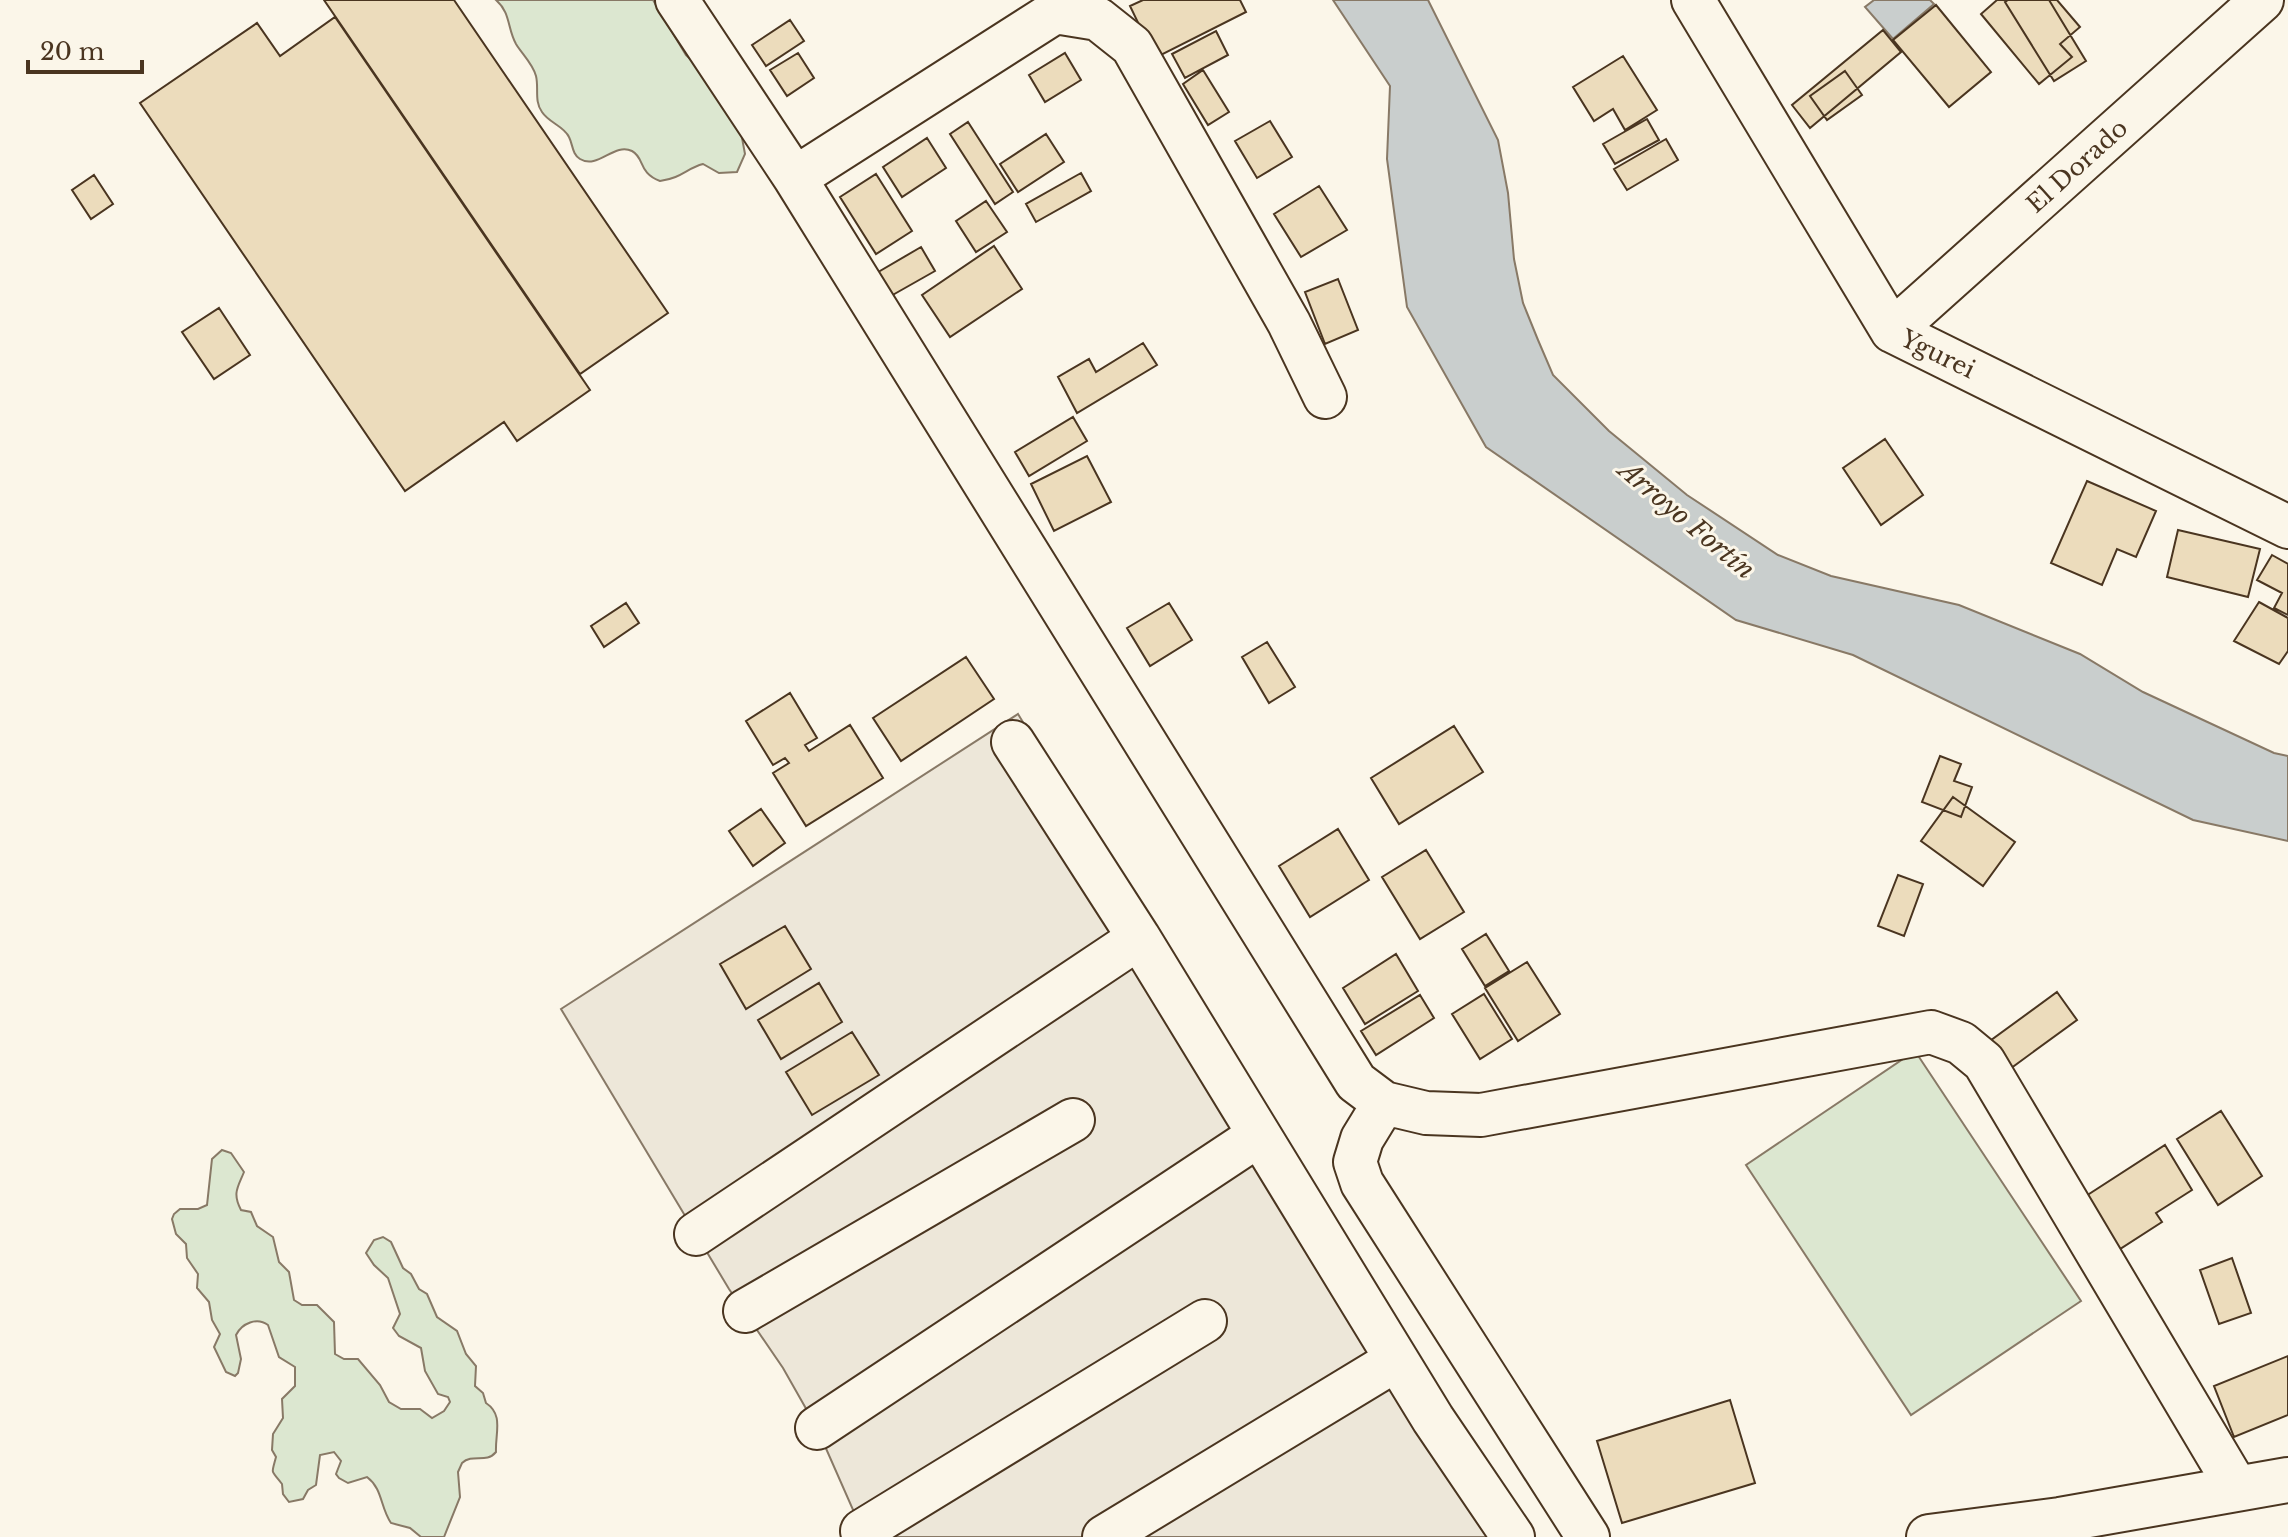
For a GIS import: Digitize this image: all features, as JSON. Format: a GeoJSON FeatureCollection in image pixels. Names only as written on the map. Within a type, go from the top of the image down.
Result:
{"type":"FeatureCollection","features":[{"type":"Feature","properties":{"kind":"main road"},"geometry":{"type":"LineString","coordinates":[[1929,1537],[2066,1529],[2237,1488],[2288,1480]]}},
{"type":"Feature","properties":{"kind":"street"},"geometry":{"type":"LineString","coordinates":[[677,0],[795,178],[1356,1082],[1384,1103],[1426,1113],[1481,1115],[1931,1032],[1961,1043],[1984,1062],[2237,1488]]}},
{"type":"Feature","properties":{"kind":"street","name":"Ygurei"},"geometry":{"type":"LineString","coordinates":[[1693,0],[1892,331],[2288,527]]}},
{"type":"Feature","properties":{"kind":"street","name":"El Dorado"},"geometry":{"type":"LineString","coordinates":[[1892,331],[2262,0]]}},
{"type":"Feature","properties":{"kind":"street"},"geometry":{"type":"LineString","coordinates":[[795,178],[1055,12],[1098,19],[1132,46],[1289,323],[1325,397]]}},
{"type":"Feature","properties":{"kind":"street"},"geometry":{"type":"LineString","coordinates":[[1013,742],[1139,938],[1433,1419],[1513,1537]]}},
{"type":"Feature","properties":{"kind":"street"},"geometry":{"type":"LineString","coordinates":[[696,1234],[1139,938]]}},
{"type":"Feature","properties":{"kind":"street"},"geometry":{"type":"LineString","coordinates":[[1384,1103],[1362,1139],[1355,1162],[1362,1183],[1588,1537]]}},
{"type":"Feature","properties":{"kind":"street"},"geometry":{"type":"LineString","coordinates":[[745,1311],[1073,1120]]}},
{"type":"Feature","properties":{"kind":"street"},"geometry":{"type":"LineString","coordinates":[[817,1428],[1259,1135]]}},
{"type":"Feature","properties":{"kind":"street"},"geometry":{"type":"LineString","coordinates":[[862,1531],[1205,1321]]}},
{"type":"Feature","properties":{"kind":"street"},"geometry":{"type":"LineString","coordinates":[[1104,1537],[1396,1360]]}},
{"type":"Feature","properties":{"kind":"green space"},"geometry":{"type":"Polygon","coordinates":[[[496,0],[653,0],[686,55],[707,74],[740,127],[745,154],[737,172],[719,173],[703,164],[660,181],[648,174],[632,151],[619,150],[593,161],[577,157],[567,133],[545,116],[540,108],[535,72],[516,44],[507,15],[496,0]]]}},
{"type":"Feature","properties":{"kind":"green space"},"geometry":{"type":"Polygon","coordinates":[[[1915,1051],[2081,1301],[1911,1415],[1746,1165],[1915,1051]]]}},
{"type":"Feature","properties":{"kind":"green space"},"geometry":{"type":"Polygon","coordinates":[[[222,1150],[231,1153],[244,1172],[237,1190],[238,1204],[241,1210],[251,1212],[257,1226],[273,1237],[279,1262],[289,1272],[294,1300],[302,1305],[317,1305],[334,1322],[335,1354],[344,1359],[358,1359],[380,1385],[389,1402],[401,1409],[420,1409],[432,1418],[444,1411],[450,1402],[448,1397],[438,1394],[425,1371],[421,1348],[399,1336],[393,1328],[400,1314],[388,1278],[366,1253],[374,1240],[383,1237],[391,1242],[403,1268],[411,1274],[419,1289],[427,1294],[437,1317],[457,1331],[466,1354],[476,1366],[475,1386],[483,1393],[497,1419],[496,1452],[492,1456],[462,1463],[458,1472],[460,1497],[444,1537],[421,1537],[410,1528],[391,1523],[376,1487],[367,1477],[348,1483],[339,1478],[336,1474],[341,1461],[334,1452],[320,1455],[316,1485],[308,1490],[303,1499],[289,1502],[283,1494],[282,1484],[273,1472],[276,1457],[272,1450],[273,1434],[283,1418],[282,1399],[295,1386],[295,1367],[279,1357],[268,1325],[255,1321],[242,1327],[236,1335],[241,1359],[238,1373],[235,1376],[226,1372],[214,1347],[220,1334],[212,1320],[209,1302],[197,1288],[198,1274],[187,1258],[186,1244],[176,1234],[172,1219],[180,1209],[198,1209],[207,1205],[212,1159],[222,1150]]]}},
{"type":"Feature","properties":{"kind":"shaded area"},"geometry":{"type":"Polygon","coordinates":[[[1018,714],[1519,1537],[865,1537],[817,1428],[783,1368],[729,1289],[561,1009],[1018,714]]]}},
{"type":"Feature","properties":{"kind":"water","name":"Arroyo Fortín"},"geometry":{"type":"Polygon","coordinates":[[[1333,0],[1428,0],[1498,140],[1508,193],[1514,259],[1523,303],[1538,340],[1553,375],[1609,431],[1687,495],[1778,555],[1831,576],[1959,605],[2080,654],[2143,692],[2274,753],[2288,756],[2288,841],[2193,820],[1853,655],[1736,620],[1486,447],[1407,307],[1387,159],[1390,86],[1333,0]]]}},
{"type":"Feature","properties":{"kind":"water"},"geometry":{"type":"Polygon","coordinates":[[[1874,0],[1930,0],[1934,4],[1893,39],[1865,7],[1874,0]]]}},
{"type":"Feature","properties":{"kind":"building"},"geometry":{"type":"Polygon","coordinates":[[[324,0],[454,0],[668,313],[580,374],[324,0]]]}},
{"type":"Feature","properties":{"kind":"building"},"geometry":{"type":"Polygon","coordinates":[[[1143,0],[1240,0],[1246,12],[1155,58],[1130,6],[1143,0]]]}},
{"type":"Feature","properties":{"kind":"building"},"geometry":{"type":"Polygon","coordinates":[[[1997,0],[2057,0],[2080,27],[2060,44],[2072,57],[2039,84],[1981,14],[1997,0]]]}},
{"type":"Feature","properties":{"kind":"building"},"geometry":{"type":"Polygon","coordinates":[[[2049,0],[2086,61],[2054,81],[2005,2],[2049,0]]]}},
{"type":"Feature","properties":{"kind":"building"},"geometry":{"type":"Polygon","coordinates":[[[1936,5],[1991,72],[1949,107],[1893,40],[1936,5]]]}},
{"type":"Feature","properties":{"kind":"building"},"geometry":{"type":"Polygon","coordinates":[[[335,17],[590,390],[517,441],[504,422],[405,491],[140,103],[257,23],[280,56],[335,17]]]}},
{"type":"Feature","properties":{"kind":"building"},"geometry":{"type":"Polygon","coordinates":[[[790,20],[804,41],[766,66],[752,45],[790,20]]]}},
{"type":"Feature","properties":{"kind":"building"},"geometry":{"type":"Polygon","coordinates":[[[1883,30],[1901,52],[1810,128],[1792,105],[1883,30]]]}},
{"type":"Feature","properties":{"kind":"building"},"geometry":{"type":"Polygon","coordinates":[[[1216,31],[1228,55],[1185,78],[1172,54],[1216,31]]]}},
{"type":"Feature","properties":{"kind":"building"},"geometry":{"type":"Polygon","coordinates":[[[798,53],[814,78],[787,96],[770,70],[798,53]]]}},
{"type":"Feature","properties":{"kind":"building"},"geometry":{"type":"Polygon","coordinates":[[[1065,53],[1081,80],[1045,102],[1029,75],[1065,53]]]}},
{"type":"Feature","properties":{"kind":"building"},"geometry":{"type":"Polygon","coordinates":[[[1623,56],[1657,110],[1625,130],[1613,109],[1594,121],[1573,87],[1623,56]]]}},
{"type":"Feature","properties":{"kind":"building"},"geometry":{"type":"Polygon","coordinates":[[[1203,70],[1229,112],[1208,125],[1183,84],[1203,70]]]}},
{"type":"Feature","properties":{"kind":"building"},"geometry":{"type":"Polygon","coordinates":[[[1845,71],[1862,95],[1827,120],[1810,96],[1845,71]]]}},
{"type":"Feature","properties":{"kind":"building"},"geometry":{"type":"Polygon","coordinates":[[[1647,119],[1659,140],[1615,164],[1603,144],[1647,119]]]}},
{"type":"Feature","properties":{"kind":"building"},"geometry":{"type":"Polygon","coordinates":[[[1270,121],[1292,157],[1257,178],[1235,141],[1270,121]]]}},
{"type":"Feature","properties":{"kind":"building"},"geometry":{"type":"Polygon","coordinates":[[[968,122],[1013,192],[995,204],[950,134],[968,122]]]}},
{"type":"Feature","properties":{"kind":"building"},"geometry":{"type":"Polygon","coordinates":[[[1046,134],[1064,162],[1018,192],[1000,164],[1046,134]]]}},
{"type":"Feature","properties":{"kind":"building"},"geometry":{"type":"Polygon","coordinates":[[[927,138],[946,168],[902,197],[883,167],[927,138]]]}},
{"type":"Feature","properties":{"kind":"building"},"geometry":{"type":"Polygon","coordinates":[[[1666,139],[1678,160],[1627,190],[1614,169],[1666,139]]]}},
{"type":"Feature","properties":{"kind":"building"},"geometry":{"type":"Polygon","coordinates":[[[1081,173],[1091,191],[1036,222],[1026,204],[1081,173]]]}},
{"type":"Feature","properties":{"kind":"building"},"geometry":{"type":"Polygon","coordinates":[[[876,174],[912,231],[876,254],[840,197],[876,174]]]}},
{"type":"Feature","properties":{"kind":"building"},"geometry":{"type":"Polygon","coordinates":[[[94,175],[113,204],[91,219],[72,190],[94,175]]]}},
{"type":"Feature","properties":{"kind":"building"},"geometry":{"type":"Polygon","coordinates":[[[1319,186],[1347,230],[1301,257],[1274,214],[1319,186]]]}},
{"type":"Feature","properties":{"kind":"building"},"geometry":{"type":"Polygon","coordinates":[[[986,201],[1007,232],[976,252],[956,221],[986,201]]]}},
{"type":"Feature","properties":{"kind":"building"},"geometry":{"type":"Polygon","coordinates":[[[994,246],[1022,289],[950,337],[922,295],[994,246]]]}},
{"type":"Feature","properties":{"kind":"building"},"geometry":{"type":"Polygon","coordinates":[[[921,247],[935,271],[882,301],[868,278],[921,247]]]}},
{"type":"Feature","properties":{"kind":"building"},"geometry":{"type":"Polygon","coordinates":[[[1338,279],[1358,330],[1325,344],[1305,292],[1338,279]]]}},
{"type":"Feature","properties":{"kind":"building"},"geometry":{"type":"Polygon","coordinates":[[[219,308],[250,355],[214,379],[182,332],[219,308]]]}},
{"type":"Feature","properties":{"kind":"building"},"geometry":{"type":"Polygon","coordinates":[[[1143,343],[1157,365],[1077,413],[1058,377],[1089,359],[1096,372],[1143,343]]]}},
{"type":"Feature","properties":{"kind":"building"},"geometry":{"type":"Polygon","coordinates":[[[1073,417],[1087,441],[1029,476],[1015,452],[1073,417]]]}},
{"type":"Feature","properties":{"kind":"building"},"geometry":{"type":"Polygon","coordinates":[[[1885,439],[1923,495],[1881,525],[1843,468],[1885,439]]]}},
{"type":"Feature","properties":{"kind":"building"},"geometry":{"type":"Polygon","coordinates":[[[1087,456],[1111,502],[1054,531],[1031,484],[1087,456]]]}},
{"type":"Feature","properties":{"kind":"building"},"geometry":{"type":"Polygon","coordinates":[[[2087,481],[2156,511],[2136,557],[2117,549],[2102,585],[2051,563],[2087,481]]]}},
{"type":"Feature","properties":{"kind":"building"},"geometry":{"type":"Polygon","coordinates":[[[2178,530],[2260,549],[2248,597],[2167,577],[2178,530]]]}},
{"type":"Feature","properties":{"kind":"building"},"geometry":{"type":"Polygon","coordinates":[[[2272,555],[2288,564],[2288,615],[2274,608],[2282,593],[2257,580],[2272,555]]]}},
{"type":"Feature","properties":{"kind":"building"},"geometry":{"type":"Polygon","coordinates":[[[2259,602],[2288,618],[2288,651],[2279,664],[2234,641],[2259,602]]]}},
{"type":"Feature","properties":{"kind":"building"},"geometry":{"type":"Polygon","coordinates":[[[626,603],[639,623],[604,647],[591,626],[626,603]]]}},
{"type":"Feature","properties":{"kind":"building"},"geometry":{"type":"Polygon","coordinates":[[[1169,603],[1192,640],[1150,666],[1127,628],[1169,603]]]}},
{"type":"Feature","properties":{"kind":"building"},"geometry":{"type":"Polygon","coordinates":[[[1267,642],[1295,687],[1269,703],[1242,657],[1267,642]]]}},
{"type":"Feature","properties":{"kind":"building"},"geometry":{"type":"Polygon","coordinates":[[[966,657],[994,699],[901,761],[873,718],[966,657]]]}},
{"type":"Feature","properties":{"kind":"building"},"geometry":{"type":"Polygon","coordinates":[[[790,693],[817,738],[805,745],[809,751],[850,725],[883,778],[806,826],[773,773],[789,763],[785,758],[773,765],[746,721],[790,693]]]}},
{"type":"Feature","properties":{"kind":"building"},"geometry":{"type":"Polygon","coordinates":[[[1454,726],[1483,772],[1399,824],[1371,778],[1454,726]]]}},
{"type":"Feature","properties":{"kind":"building"},"geometry":{"type":"Polygon","coordinates":[[[1940,756],[1961,764],[1954,781],[1972,787],[1961,817],[1922,802],[1940,756]]]}},
{"type":"Feature","properties":{"kind":"building"},"geometry":{"type":"Polygon","coordinates":[[[1953,797],[2015,842],[1983,886],[1921,841],[1953,797]]]}},
{"type":"Feature","properties":{"kind":"building"},"geometry":{"type":"Polygon","coordinates":[[[761,809],[785,843],[753,866],[729,831],[761,809]]]}},
{"type":"Feature","properties":{"kind":"building"},"geometry":{"type":"Polygon","coordinates":[[[1338,829],[1369,880],[1310,917],[1279,866],[1338,829]]]}},
{"type":"Feature","properties":{"kind":"building"},"geometry":{"type":"Polygon","coordinates":[[[1426,850],[1464,912],[1420,939],[1382,877],[1426,850]]]}},
{"type":"Feature","properties":{"kind":"building"},"geometry":{"type":"Polygon","coordinates":[[[1898,875],[1923,884],[1904,936],[1878,926],[1898,875]]]}},
{"type":"Feature","properties":{"kind":"building"},"geometry":{"type":"Polygon","coordinates":[[[785,926],[811,969],[746,1009],[720,964],[785,926]]]}},
{"type":"Feature","properties":{"kind":"building"},"geometry":{"type":"Polygon","coordinates":[[[1486,934],[1509,971],[1485,986],[1462,949],[1486,934]]]}},
{"type":"Feature","properties":{"kind":"building"},"geometry":{"type":"Polygon","coordinates":[[[1396,954],[1418,991],[1365,1024],[1343,988],[1396,954]]]}},
{"type":"Feature","properties":{"kind":"building"},"geometry":{"type":"Polygon","coordinates":[[[1527,962],[1560,1014],[1518,1041],[1485,988],[1527,962]]]}},
{"type":"Feature","properties":{"kind":"building"},"geometry":{"type":"Polygon","coordinates":[[[819,983],[842,1022],[781,1059],[758,1020],[819,983]]]}},
{"type":"Feature","properties":{"kind":"building"},"geometry":{"type":"Polygon","coordinates":[[[2057,992],[2077,1020],[2003,1074],[1983,1046],[2057,992]]]}},
{"type":"Feature","properties":{"kind":"building"},"geometry":{"type":"Polygon","coordinates":[[[1484,994],[1512,1039],[1480,1059],[1452,1014],[1484,994]]]}},
{"type":"Feature","properties":{"kind":"building"},"geometry":{"type":"Polygon","coordinates":[[[1420,995],[1434,1018],[1376,1055],[1361,1031],[1420,995]]]}},
{"type":"Feature","properties":{"kind":"building"},"geometry":{"type":"Polygon","coordinates":[[[852,1032],[879,1075],[812,1115],[786,1072],[852,1032]]]}},
{"type":"Feature","properties":{"kind":"building"},"geometry":{"type":"Polygon","coordinates":[[[2221,1111],[2262,1176],[2218,1205],[2177,1139],[2221,1111]]]}},
{"type":"Feature","properties":{"kind":"building"},"geometry":{"type":"Polygon","coordinates":[[[2165,1145],[2192,1190],[2156,1213],[2162,1222],[2120,1249],[2086,1196],[2165,1145]]]}},
{"type":"Feature","properties":{"kind":"building"},"geometry":{"type":"Polygon","coordinates":[[[2232,1258],[2251,1313],[2219,1324],[2200,1270],[2232,1258]]]}},
{"type":"Feature","properties":{"kind":"building"},"geometry":{"type":"Polygon","coordinates":[[[2288,1356],[2288,1415],[2234,1437],[2214,1386],[2288,1356]]]}},
{"type":"Feature","properties":{"kind":"building"},"geometry":{"type":"Polygon","coordinates":[[[1730,1400],[1755,1483],[1622,1523],[1597,1441],[1730,1400]]]}}]}
